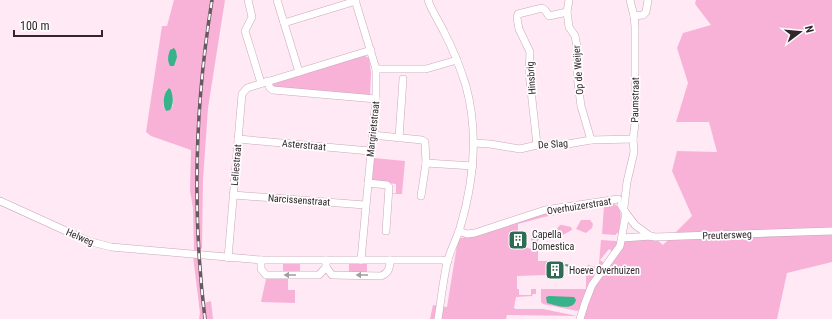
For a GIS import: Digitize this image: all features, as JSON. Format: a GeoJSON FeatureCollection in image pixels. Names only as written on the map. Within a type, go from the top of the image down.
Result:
{"type":"FeatureCollection","features":[{"type":"Feature","properties":{"kind":"street"},"geometry":{"type":"LineString","coordinates":[[248,0],[252,17],[246,31],[264,82],[270,88],[273,90],[376,98]]}},
{"type":"Feature","properties":{"kind":"street"},"geometry":{"type":"LineString","coordinates":[[277,0],[299,72]]}},
{"type":"Feature","properties":{"kind":"street"},"geometry":{"type":"LineString","coordinates":[[428,0],[457,60],[469,98],[474,127],[473,166],[467,203],[448,261],[438,319]]}},
{"type":"Feature","properties":{"kind":"street","name":"Op de Weijer"},"geometry":{"type":"LineString","coordinates":[[569,0],[567,12],[569,27],[575,36],[578,52],[577,75],[581,106],[591,140]]}},
{"type":"Feature","properties":{"kind":"street","name":"Paumstraat"},"geometry":{"type":"LineString","coordinates":[[625,210],[627,182],[634,152],[633,139],[635,124],[634,16],[630,0]]}},
{"type":"Feature","properties":{"kind":"street"},"geometry":{"type":"LineString","coordinates":[[634,16],[643,15],[646,12],[648,0]]}},
{"type":"Feature","properties":{"kind":"street"},"geometry":{"type":"LineString","coordinates":[[284,23],[355,1]]}},
{"type":"Feature","properties":{"kind":"street","name":"Margrietstraat"},"geometry":{"type":"LineString","coordinates":[[355,1],[376,69],[376,98],[361,260]]}},
{"type":"Feature","properties":{"kind":"street","name":"Hinsbrig"},"geometry":{"type":"LineString","coordinates":[[537,145],[529,72],[530,52],[519,29],[517,18],[518,14],[542,8],[549,16],[567,12]]}},
{"type":"Feature","properties":{"kind":"street"},"geometry":{"type":"LineString","coordinates":[[264,82],[371,50]]}},
{"type":"Feature","properties":{"kind":"street"},"geometry":{"type":"LineString","coordinates":[[376,69],[426,69],[457,60]]}},
{"type":"Feature","properties":{"kind":"street"},"geometry":{"type":"LineString","coordinates":[[399,138],[403,79]]}},
{"type":"Feature","properties":{"kind":"street","name":"Leliestraat"},"geometry":{"type":"LineString","coordinates":[[228,258],[242,94],[247,88],[264,82]]}},
{"type":"Feature","properties":{"kind":"street"},"geometry":{"type":"LineString","coordinates":[[372,136],[422,140],[425,142],[426,163],[421,196]]}},
{"type":"Feature","properties":{"kind":"street","name":"Asterstraat"},"geometry":{"type":"LineString","coordinates":[[238,139],[370,151]]}},
{"type":"Feature","properties":{"kind":"street","name":"De Slag"},"geometry":{"type":"LineString","coordinates":[[474,143],[520,149],[537,145],[562,145],[591,140],[633,139]]}},
{"type":"Feature","properties":{"kind":"street"},"geometry":{"type":"LineString","coordinates":[[426,163],[473,166]]}},
{"type":"Feature","properties":{"kind":"street","name":"Paumstraat"},"geometry":{"type":"LineString","coordinates":[[618,199],[618,195],[627,182]]}},
{"type":"Feature","properties":{"kind":"street"},"geometry":{"type":"LineString","coordinates":[[368,183],[387,185],[389,187],[386,231]]}},
{"type":"Feature","properties":{"kind":"street","name":"Narcissenstraat"},"geometry":{"type":"LineString","coordinates":[[233,195],[365,205]]}},
{"type":"Feature","properties":{"kind":"street","name":"Overhuizerstraat"},"geometry":{"type":"LineString","coordinates":[[459,231],[467,234],[475,233],[546,210],[618,199],[625,210]]}},
{"type":"Feature","properties":{"kind":"street","name":"Helweg"},"geometry":{"type":"LineString","coordinates":[[0,201],[97,244],[111,247],[167,251],[228,258],[326,264],[361,260],[448,261]]}},
{"type":"Feature","properties":{"kind":"street"},"geometry":{"type":"LineString","coordinates":[[625,210],[635,225],[651,236]]}},
{"type":"Feature","properties":{"kind":"street"},"geometry":{"type":"LineString","coordinates":[[580,319],[592,285],[618,249],[622,238],[625,210]]}},
{"type":"Feature","properties":{"kind":"street","name":"Preutersweg"},"geometry":{"type":"LineString","coordinates":[[622,238],[832,231]]}},
{"type":"Feature","properties":{"kind":"street"},"geometry":{"type":"LineString","coordinates":[[261,260],[261,269],[266,275],[316,276],[319,275],[326,264],[332,275],[381,276],[388,270],[390,260]]}},
{"type":"Feature","properties":{"kind":"shaded area"},"geometry":{"type":"Polygon","coordinates":[[[174,0],[225,0],[208,108],[203,180],[202,248],[199,251],[194,251],[193,208],[190,191],[191,150],[151,136],[146,132],[162,26],[167,26],[174,0]],[[167,89],[164,97],[163,103],[166,111],[173,106],[171,90],[167,89]]]}},
{"type":"Feature","properties":{"kind":"shaded area"},"geometry":{"type":"Polygon","coordinates":[[[696,0],[832,0],[832,262],[787,273],[777,319],[583,319],[597,283],[624,239],[656,239],[663,245],[692,216],[672,171],[677,151],[717,152],[709,122],[676,122],[688,83],[677,48],[683,33],[711,25],[695,4],[696,0]]]}},
{"type":"Feature","properties":{"kind":"shaded area"},"geometry":{"type":"Polygon","coordinates":[[[174,48],[177,57],[174,66],[170,66],[168,60],[169,54],[170,50],[174,48]]]}},
{"type":"Feature","properties":{"kind":"shaded area"},"geometry":{"type":"Polygon","coordinates":[[[363,55],[369,58],[371,73],[370,96],[272,87],[271,84],[363,55]]]}},
{"type":"Feature","properties":{"kind":"shaded area"},"geometry":{"type":"Polygon","coordinates":[[[169,88],[172,93],[173,103],[170,110],[166,111],[164,99],[165,93],[169,88]]]}},
{"type":"Feature","properties":{"kind":"shaded area"},"geometry":{"type":"Polygon","coordinates":[[[374,158],[405,161],[402,194],[391,194],[396,193],[396,184],[372,181],[374,158]]]}},
{"type":"Feature","properties":{"kind":"shaded area"},"geometry":{"type":"Polygon","coordinates":[[[612,203],[619,208],[621,215],[619,232],[615,235],[602,234],[604,207],[613,206],[612,203]]]}},
{"type":"Feature","properties":{"kind":"shaded area"},"geometry":{"type":"Polygon","coordinates":[[[576,208],[577,211],[544,217],[518,224],[518,238],[516,238],[516,245],[532,249],[531,238],[539,238],[538,261],[547,261],[547,275],[517,276],[517,289],[519,289],[519,295],[531,295],[531,289],[536,289],[536,294],[533,294],[532,296],[516,297],[514,308],[543,309],[577,316],[507,315],[506,319],[430,319],[433,305],[447,307],[458,239],[548,213],[576,208]]]}},
{"type":"Feature","properties":{"kind":"shaded area"},"geometry":{"type":"Polygon","coordinates":[[[581,220],[590,220],[593,224],[592,228],[586,233],[576,229],[581,220]]]}},
{"type":"Feature","properties":{"kind":"shaded area"},"geometry":{"type":"Polygon","coordinates":[[[560,225],[571,227],[572,230],[559,237],[554,232],[560,225]]]}},
{"type":"Feature","properties":{"kind":"shaded area"},"geometry":{"type":"Polygon","coordinates":[[[601,240],[618,242],[613,252],[609,249],[600,260],[605,264],[602,266],[599,264],[601,240]]]}},
{"type":"Feature","properties":{"kind":"shaded area"},"geometry":{"type":"Polygon","coordinates":[[[193,256],[200,257],[204,303],[211,301],[213,319],[199,319],[200,313],[193,256]]]}},
{"type":"Feature","properties":{"kind":"shaded area"},"geometry":{"type":"Polygon","coordinates":[[[283,262],[300,262],[300,272],[283,272],[283,262]]]}},
{"type":"Feature","properties":{"kind":"shaded area"},"geometry":{"type":"Polygon","coordinates":[[[349,263],[367,263],[367,272],[349,272],[349,263]]]}},
{"type":"Feature","properties":{"kind":"shaded area"},"geometry":{"type":"Polygon","coordinates":[[[588,265],[601,268],[580,309],[577,311],[543,304],[541,302],[541,289],[586,289],[586,275],[576,275],[588,265]]]}},
{"type":"Feature","properties":{"kind":"shaded area"},"geometry":{"type":"Polygon","coordinates":[[[266,279],[288,279],[288,290],[295,290],[295,303],[261,302],[266,279]]]}},
{"type":"Feature","properties":{"kind":"shaded area"},"geometry":{"type":"Polygon","coordinates":[[[546,297],[574,297],[576,300],[571,306],[563,307],[547,303],[546,297]]]}},
{"type":"Feature","properties":{"kind":"waterway"},"geometry":{"type":"LineString","coordinates":[[566,265],[591,270]]}},
{"type":"Feature","properties":{"kind":"railway"},"geometry":{"type":"LineString","coordinates":[[205,319],[198,239],[197,159],[202,79],[212,0]]}},
{"type":"Feature","properties":{"kind":"place","name":"Capella Domestica"},"geometry":{"type":"Point","coordinates":[518,240]}},
{"type":"Feature","properties":{"kind":"place","name":"Hoeve Overhuizen"},"geometry":{"type":"Point","coordinates":[555,270]}}]}
